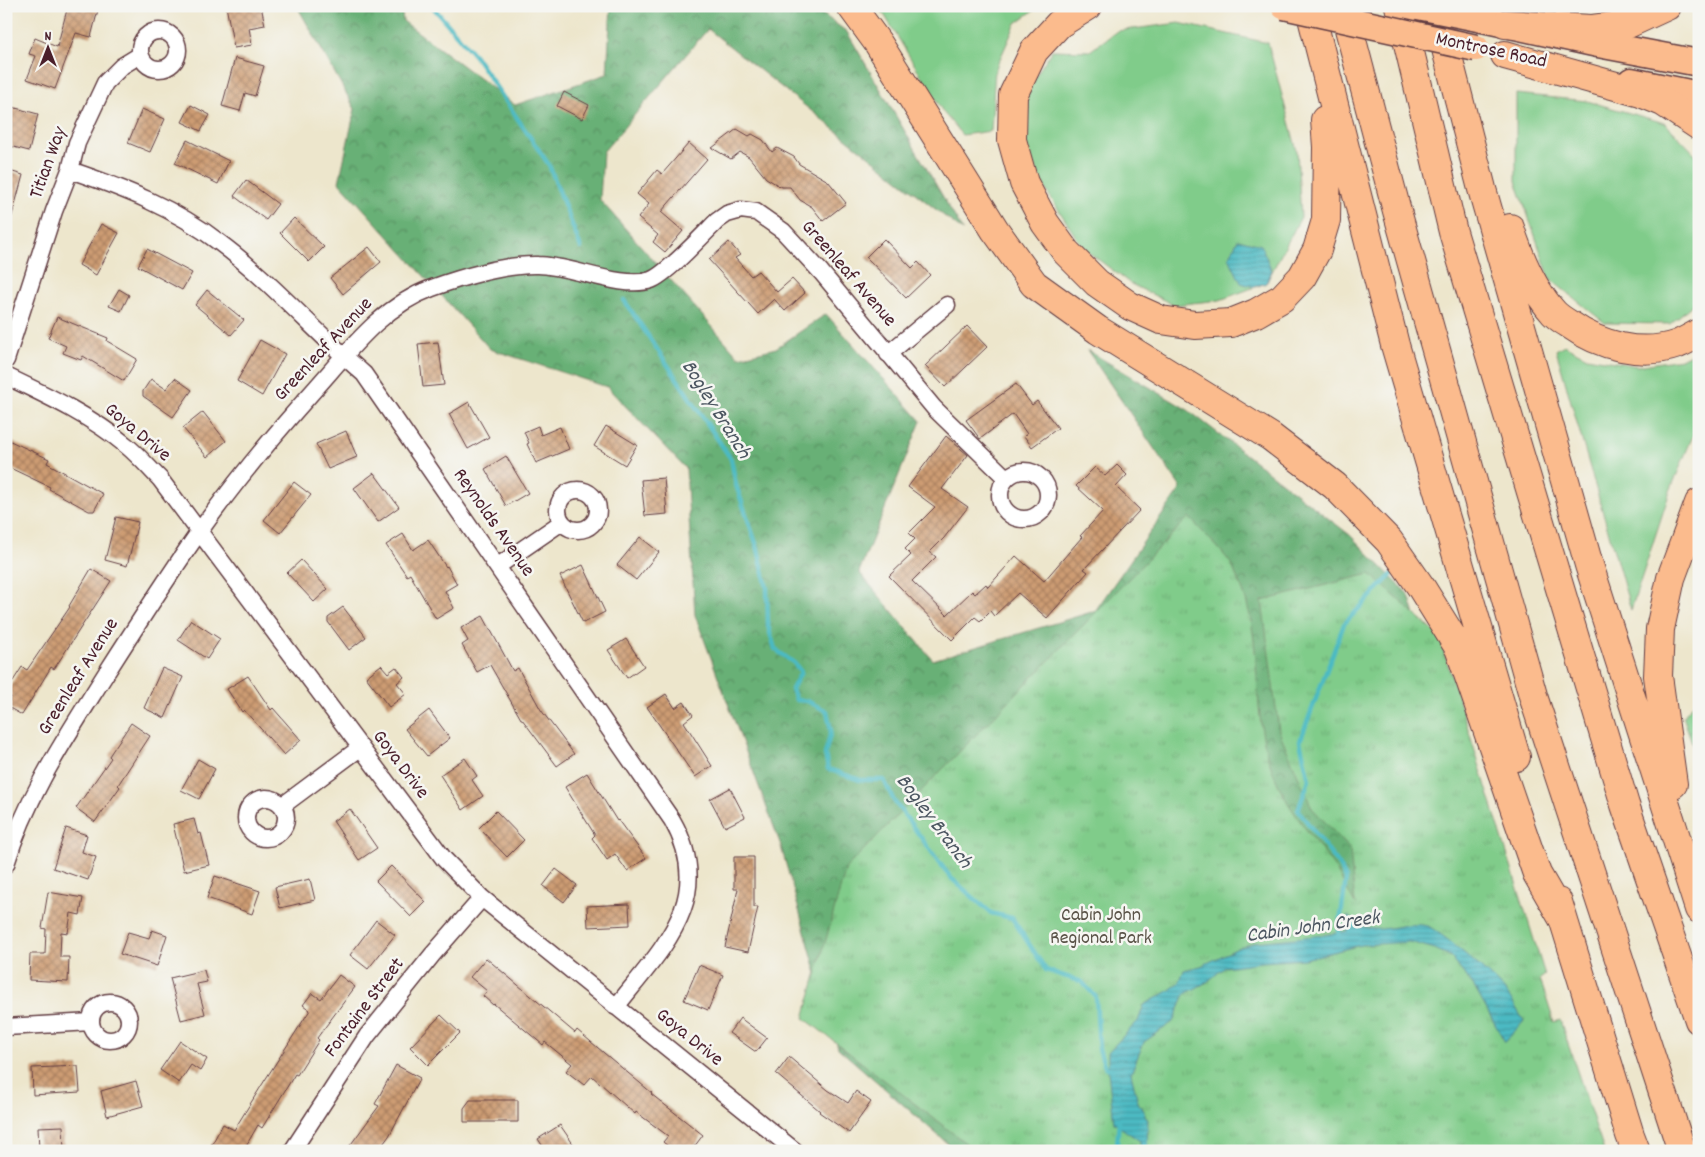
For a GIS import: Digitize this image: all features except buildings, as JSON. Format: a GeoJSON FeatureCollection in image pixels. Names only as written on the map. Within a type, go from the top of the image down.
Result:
{"type":"FeatureCollection","features":[{"type":"Feature","properties":{"kind":"highway"},"geometry":{"type":"LineString","coordinates":[[851,6],[878,43],[995,230],[1034,284],[1098,330],[1272,437],[1335,486],[1389,541],[1421,587],[1459,648],[1537,874],[1563,919]]}},
{"type":"Feature","properties":{"kind":"highway"},"geometry":{"type":"LineString","coordinates":[[1088,6],[1059,24],[1034,51],[1013,95],[1012,140],[1024,183],[1046,223],[1066,252],[1096,282],[1130,306],[1161,320],[1195,325],[1231,323],[1256,313],[1282,298],[1302,278],[1317,250],[1326,220],[1328,147],[1319,46]]}},
{"type":"Feature","properties":{"kind":"highway"},"geometry":{"type":"LineString","coordinates":[[1309,6],[1395,345],[1563,919],[1636,1151]]}},
{"type":"Feature","properties":{"kind":"highway"},"geometry":{"type":"LineString","coordinates":[[1343,6],[1397,212],[1534,698],[1682,1151]]}},
{"type":"Feature","properties":{"kind":"highway"},"geometry":{"type":"LineString","coordinates":[[1399,6],[1453,232],[1625,805],[1699,1020]]}},
{"type":"Feature","properties":{"kind":"highway"},"geometry":{"type":"LineString","coordinates":[[1435,6],[1482,189],[1589,565],[1699,909]]}},
{"type":"Feature","properties":{"kind":"highway"},"geometry":{"type":"LineString","coordinates":[[1505,24],[1591,29],[1628,24],[1667,6]]}},
{"type":"Feature","properties":{"kind":"highway"},"geometry":{"type":"LineString","coordinates":[[1505,55],[1663,102],[1699,126]]}},
{"type":"Feature","properties":{"kind":"highway"},"geometry":{"type":"LineString","coordinates":[[1456,89],[1519,256],[1554,314],[1580,332],[1606,344],[1633,349],[1655,349],[1678,344],[1699,333]]}},
{"type":"Feature","properties":{"kind":"highway"},"geometry":{"type":"LineString","coordinates":[[1687,872],[1658,676],[1660,629],[1671,578],[1699,503]]}},
{"type":"Feature","properties":{"kind":"main road","name":"Montrose Road"},"geometry":{"type":"LineString","coordinates":[[1284,6],[1505,55],[1699,95]]}},
{"type":"Feature","properties":{"kind":"main road","name":"Montrose Road"},"geometry":{"type":"LineString","coordinates":[[1418,6],[1699,63]]}},
{"type":"Feature","properties":{"kind":"street","name":"Titian Way"},"geometry":{"type":"LineString","coordinates":[[6,360],[54,211],[70,170],[77,143],[105,83],[122,66],[140,55]]}},
{"type":"Feature","properties":{"kind":"street","name":"Reynolds Avenue"},"geometry":{"type":"LineString","coordinates":[[70,170],[139,196],[168,209],[196,226],[240,259],[364,374],[672,820],[680,834],[688,861],[689,885],[683,911],[678,924],[665,944],[616,1007]]}},
{"type":"Feature","properties":{"kind":"street","name":"Greenleaf Avenue"},"geometry":{"type":"LineString","coordinates":[[6,864],[10,835],[45,772],[162,586],[199,532],[276,432],[378,320],[407,299],[429,289],[504,268],[538,265],[552,266],[631,282],[652,280],[660,276],[717,221],[727,214],[741,210],[756,212],[783,231],[821,272],[934,408],[1006,478]]}},
{"type":"Feature","properties":{"kind":"street"},"geometry":{"type":"LineString","coordinates":[[888,354],[947,305]]}},
{"type":"Feature","properties":{"kind":"street","name":"Goya Drive"},"geometry":{"type":"LineString","coordinates":[[6,376],[56,400],[86,418],[127,446],[160,479],[444,859],[482,898],[795,1151]]}},
{"type":"Feature","properties":{"kind":"street"},"geometry":{"type":"LineString","coordinates":[[498,566],[562,522]]}},
{"type":"Feature","properties":{"kind":"street"},"geometry":{"type":"LineString","coordinates":[[282,806],[360,748]]}},
{"type":"Feature","properties":{"kind":"street","name":"Fontaine Street"},"geometry":{"type":"LineString","coordinates":[[292,1151],[367,1036],[433,954],[482,898]]}},
{"type":"Feature","properties":{"kind":"street"},"geometry":{"type":"LineString","coordinates":[[6,1027],[91,1022]]}},
{"type":"Feature","properties":{"kind":"green space"},"geometry":{"type":"Polygon","coordinates":[[[297,6],[401,6],[403,21],[515,105],[607,74],[611,6],[812,6],[847,32],[963,231],[708,29],[603,152],[600,200],[739,357],[776,348],[826,314],[921,421],[859,572],[933,660],[1095,611],[1181,488],[1087,350],[1188,410],[1350,535],[1409,595],[1497,889],[1556,1151],[956,1151],[838,1048],[780,843],[695,615],[686,469],[607,387],[490,349],[339,182],[355,109],[297,6]]]}},
{"type":"Feature","properties":{"kind":"green space"},"geometry":{"type":"Polygon","coordinates":[[[879,6],[1040,6],[1016,23],[995,70],[991,131],[962,135],[943,112],[879,6]]]}},
{"type":"Feature","properties":{"kind":"green space"},"geometry":{"type":"Polygon","coordinates":[[[1179,23],[1268,43],[1297,151],[1301,217],[1266,283],[1220,300],[1174,305],[1131,284],[1083,248],[1046,190],[1024,145],[1026,91],[1052,50],[1090,51],[1117,31],[1179,23]]]}},
{"type":"Feature","properties":{"kind":"green space"},"geometry":{"type":"Polygon","coordinates":[[[1516,94],[1587,101],[1665,123],[1699,158],[1699,299],[1670,324],[1605,323],[1550,279],[1516,181],[1516,94]]]}},
{"type":"Feature","properties":{"kind":"green space"},"geometry":{"type":"Polygon","coordinates":[[[1564,345],[1587,357],[1637,366],[1681,359],[1699,350],[1699,421],[1670,491],[1631,610],[1556,350],[1564,345]]]}},
{"type":"Feature","properties":{"kind":"green space","name":"Cabin John Regional Park"},"geometry":{"type":"Polygon","coordinates":[[[1189,517],[1230,562],[1246,601],[1255,647],[1263,739],[1275,777],[1289,805],[1340,876],[1355,904],[1350,849],[1312,808],[1279,731],[1262,601],[1370,574],[1439,636],[1545,975],[1540,979],[1554,1022],[1560,1020],[1604,1151],[976,1151],[804,1018],[846,868],[1189,517]]]}},
{"type":"Feature","properties":{"kind":"green space"},"geometry":{"type":"Polygon","coordinates":[[[1699,697],[1699,764],[1683,716],[1699,697]]]}},
{"type":"Feature","properties":{"kind":"water"},"geometry":{"type":"Polygon","coordinates":[[[1238,239],[1261,245],[1272,271],[1266,283],[1254,287],[1241,283],[1229,258],[1238,239]]]}},
{"type":"Feature","properties":{"kind":"water"},"geometry":{"type":"Polygon","coordinates":[[[1348,916],[1367,928],[1386,929],[1416,925],[1427,926],[1433,929],[1468,956],[1501,986],[1509,995],[1524,1021],[1505,1042],[1474,987],[1450,956],[1435,949],[1410,942],[1361,945],[1305,959],[1225,967],[1207,982],[1185,994],[1173,1022],[1144,1042],[1131,1073],[1138,1102],[1148,1120],[1147,1151],[1140,1151],[1140,1141],[1114,1123],[1108,1071],[1108,1052],[1138,1021],[1144,1005],[1180,982],[1184,970],[1201,966],[1238,948],[1256,942],[1347,931],[1348,916]]]}},
{"type":"Feature","properties":{"kind":"waterway","name":"Bogley Branch"},"geometry":{"type":"LineString","coordinates":[[432,6],[475,56],[549,165],[581,248]]}},
{"type":"Feature","properties":{"kind":"waterway","name":"Bogley Branch"},"geometry":{"type":"LineString","coordinates":[[624,300],[731,459],[736,485],[758,549],[767,588],[768,626],[775,649],[794,663],[801,672],[792,689],[796,700],[807,701],[827,711],[831,731],[825,754],[828,769],[860,780],[884,780],[894,801],[951,878],[991,913],[1012,918],[1046,970],[1082,982],[1096,997],[1099,1049],[1105,1067],[1113,1070]]}},
{"type":"Feature","properties":{"kind":"waterway"},"geometry":{"type":"LineString","coordinates":[[1338,937],[1346,879],[1339,865],[1298,810],[1309,780],[1300,741],[1344,624],[1397,569]]}},
{"type":"Feature","properties":{"kind":"waterway","name":"Cabin John Creek"},"geometry":{"type":"LineString","coordinates":[[1109,1151],[1117,1144],[1119,1122]]}}]}
